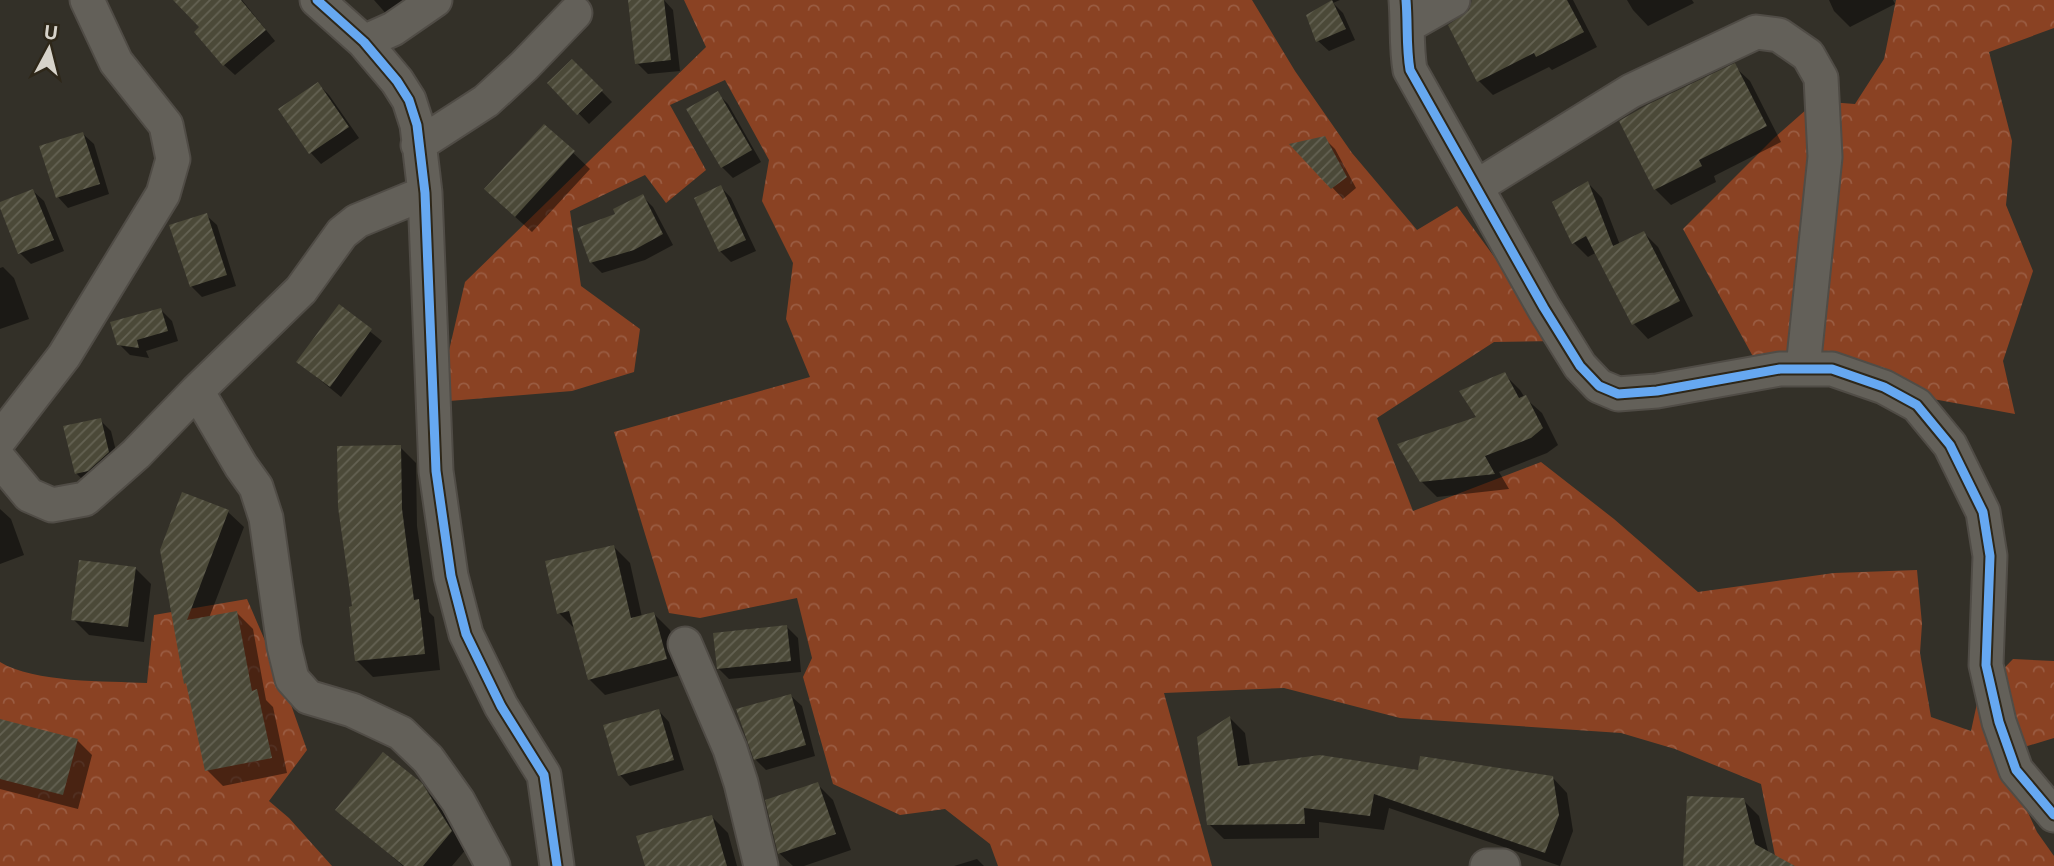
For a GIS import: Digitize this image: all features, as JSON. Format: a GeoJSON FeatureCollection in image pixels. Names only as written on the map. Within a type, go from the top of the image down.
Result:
{"type":"FeatureCollection","features":[{"type":"Feature","properties":{"kind":"street"},"geometry":{"type":"LineString","coordinates":[[0,439],[64,356],[163,194],[173,159],[166,125],[116,62],[87,0]]}},
{"type":"Feature","properties":{"kind":"street"},"geometry":{"type":"LineString","coordinates":[[317,0],[364,42],[397,80],[409,100],[417,125],[425,194],[436,471],[451,576],[466,634],[501,706],[544,775],[557,866]]}},
{"type":"Feature","properties":{"kind":"street"},"geometry":{"type":"LineString","coordinates":[[364,42],[393,29],[435,0]]}},
{"type":"Feature","properties":{"kind":"street"},"geometry":{"type":"LineString","coordinates":[[1453,0],[1408,13],[1406,48],[1410,70],[1580,366],[1599,386],[1618,394],[1657,391],[1780,369],[1832,369],[1884,387],[1917,405],[1950,445],[1983,512],[1990,556],[1986,665],[1999,722],[2016,770],[2054,815]]}},
{"type":"Feature","properties":{"kind":"street"},"geometry":{"type":"LineString","coordinates":[[418,145],[486,100],[524,66],[575,13]]}},
{"type":"Feature","properties":{"kind":"street"},"geometry":{"type":"LineString","coordinates":[[1476,187],[1630,91],[1756,32],[1779,35],[1808,55],[1821,78],[1825,157],[1803,368]]}},
{"type":"Feature","properties":{"kind":"street"},"geometry":{"type":"LineString","coordinates":[[0,460],[29,495],[52,505],[85,499],[136,454],[301,290],[342,233],[357,221],[425,194]]}},
{"type":"Feature","properties":{"kind":"street"},"geometry":{"type":"LineString","coordinates":[[197,391],[241,467],[256,487],[265,518],[284,646],[292,679],[308,697],[352,710],[401,733],[428,759],[458,801],[492,866]]}},
{"type":"Feature","properties":{"kind":"street"},"geometry":{"type":"LineString","coordinates":[[685,644],[730,749],[761,866]]}},
{"type":"Feature","properties":{"kind":"street"},"geometry":{"type":"LineString","coordinates":[[1487,866],[1503,866]]}},
{"type":"Feature","properties":{"kind":"green space"},"geometry":{"type":"Polygon","coordinates":[[[684,0],[1252,0],[1295,71],[1352,153],[1417,230],[1457,206],[1556,341],[1494,342],[1377,418],[1413,511],[1541,462],[1614,519],[1698,592],[1834,573],[1917,570],[1922,624],[1920,653],[1931,717],[1971,731],[1979,694],[2013,659],[2054,661],[2054,738],[2001,754],[2037,832],[2054,856],[2054,866],[1777,866],[1761,784],[1675,749],[1621,733],[1400,718],[1284,688],[1164,693],[1212,866],[998,866],[990,844],[945,809],[900,815],[833,784],[803,677],[812,658],[797,598],[700,618],[669,613],[614,432],[810,377],[786,319],[793,263],[762,201],[769,160],[725,80],[670,105],[706,170],[666,203],[645,175],[570,211],[581,286],[640,329],[634,372],[572,391],[437,402],[465,282],[706,47],[684,0]]]}},
{"type":"Feature","properties":{"kind":"green space"},"geometry":{"type":"Polygon","coordinates":[[[1896,0],[2054,0],[2054,28],[1989,52],[2012,141],[2006,205],[2033,271],[2003,361],[2015,414],[1762,373],[1683,229],[1774,138],[1816,101],[1855,104],[1884,59],[1896,0]]]}},
{"type":"Feature","properties":{"kind":"green space"},"geometry":{"type":"Polygon","coordinates":[[[247,599],[283,682],[307,750],[269,801],[289,818],[332,866],[0,866],[0,662],[14,669],[51,677],[147,683],[154,615],[247,599]]]}},
{"type":"Feature","properties":{"kind":"building"},"geometry":{"type":"Polygon","coordinates":[[[173,0],[241,0],[266,30],[223,66],[194,32],[199,27],[173,0]]]}},
{"type":"Feature","properties":{"kind":"building"},"geometry":{"type":"Polygon","coordinates":[[[628,0],[664,0],[671,60],[635,64],[628,0]]]}},
{"type":"Feature","properties":{"kind":"building"},"geometry":{"type":"Polygon","coordinates":[[[1332,0],[1346,29],[1316,42],[1306,15],[1332,0]]]}},
{"type":"Feature","properties":{"kind":"building"},"geometry":{"type":"Polygon","coordinates":[[[1472,0],[1567,0],[1584,32],[1536,57],[1534,53],[1477,82],[1448,25],[1469,10],[1472,0]]]}},
{"type":"Feature","properties":{"kind":"building"},"geometry":{"type":"Polygon","coordinates":[[[572,59],[603,90],[577,115],[547,83],[572,59]]]}},
{"type":"Feature","properties":{"kind":"building"},"geometry":{"type":"Polygon","coordinates":[[[1735,63],[1767,126],[1699,160],[1702,166],[1654,190],[1619,121],[1735,63]]]}},
{"type":"Feature","properties":{"kind":"building"},"geometry":{"type":"Polygon","coordinates":[[[318,82],[349,127],[309,154],[278,109],[318,82]]]}},
{"type":"Feature","properties":{"kind":"building"},"geometry":{"type":"Polygon","coordinates":[[[718,91],[752,150],[721,168],[686,109],[718,91]]]}},
{"type":"Feature","properties":{"kind":"building"},"geometry":{"type":"Polygon","coordinates":[[[544,124],[575,151],[515,217],[484,189],[544,124]]]}},
{"type":"Feature","properties":{"kind":"building"},"geometry":{"type":"Polygon","coordinates":[[[83,132],[100,184],[56,198],[39,146],[83,132]]]}},
{"type":"Feature","properties":{"kind":"building"},"geometry":{"type":"Polygon","coordinates":[[[1325,136],[1347,177],[1331,189],[1289,144],[1325,136]]]}},
{"type":"Feature","properties":{"kind":"building"},"geometry":{"type":"Polygon","coordinates":[[[1588,181],[1613,246],[1644,231],[1680,301],[1632,325],[1586,236],[1572,244],[1552,202],[1588,181]]]}},
{"type":"Feature","properties":{"kind":"building"},"geometry":{"type":"Polygon","coordinates":[[[721,185],[746,240],[719,252],[694,198],[721,185]]]}},
{"type":"Feature","properties":{"kind":"building"},"geometry":{"type":"Polygon","coordinates":[[[33,189],[54,240],[18,254],[0,202],[33,189]]]}},
{"type":"Feature","properties":{"kind":"building"},"geometry":{"type":"Polygon","coordinates":[[[643,194],[663,234],[634,250],[590,263],[577,228],[615,214],[613,209],[643,194]]]}},
{"type":"Feature","properties":{"kind":"building"},"geometry":{"type":"Polygon","coordinates":[[[207,213],[227,275],[190,287],[169,225],[207,213]]]}},
{"type":"Feature","properties":{"kind":"building"},"geometry":{"type":"Polygon","coordinates":[[[339,304],[372,329],[330,387],[296,362],[339,304]]]}},
{"type":"Feature","properties":{"kind":"building"},"geometry":{"type":"Polygon","coordinates":[[[161,308],[168,331],[137,340],[139,348],[117,345],[110,322],[161,308]]]}},
{"type":"Feature","properties":{"kind":"building"},"geometry":{"type":"Polygon","coordinates":[[[1505,372],[1519,398],[1526,395],[1543,428],[1531,438],[1485,456],[1495,474],[1420,482],[1397,444],[1476,417],[1459,391],[1505,372]]]}},
{"type":"Feature","properties":{"kind":"building"},"geometry":{"type":"Polygon","coordinates":[[[101,418],[109,452],[88,471],[75,474],[63,426],[101,418]]]}},
{"type":"Feature","properties":{"kind":"building"},"geometry":{"type":"Polygon","coordinates":[[[401,445],[402,509],[414,600],[419,599],[425,654],[355,661],[349,607],[352,606],[338,507],[337,446],[401,445]]]}},
{"type":"Feature","properties":{"kind":"building"},"geometry":{"type":"Polygon","coordinates":[[[182,492],[229,510],[187,620],[237,611],[252,691],[257,689],[272,758],[205,771],[186,683],[184,684],[160,550],[182,492]]]}},
{"type":"Feature","properties":{"kind":"building"},"geometry":{"type":"Polygon","coordinates":[[[614,545],[631,618],[654,612],[667,659],[588,680],[569,611],[557,614],[545,561],[614,545]]]}},
{"type":"Feature","properties":{"kind":"building"},"geometry":{"type":"Polygon","coordinates":[[[79,560],[136,567],[128,627],[71,620],[79,560]]]}},
{"type":"Feature","properties":{"kind":"building"},"geometry":{"type":"Polygon","coordinates":[[[787,625],[791,661],[717,669],[713,633],[787,625]]]}},
{"type":"Feature","properties":{"kind":"building"},"geometry":{"type":"Polygon","coordinates":[[[791,694],[806,745],[754,760],[736,709],[791,694]]]}},
{"type":"Feature","properties":{"kind":"building"},"geometry":{"type":"Polygon","coordinates":[[[659,709],[674,760],[618,776],[603,725],[659,709]]]}},
{"type":"Feature","properties":{"kind":"building"},"geometry":{"type":"Polygon","coordinates":[[[1230,716],[1238,766],[1320,755],[1418,770],[1420,756],[1553,776],[1559,815],[1545,853],[1374,794],[1370,816],[1304,808],[1305,824],[1207,825],[1197,737],[1230,716]]]}},
{"type":"Feature","properties":{"kind":"building"},"geometry":{"type":"Polygon","coordinates":[[[0,719],[78,739],[63,795],[0,779],[0,719]]]}},
{"type":"Feature","properties":{"kind":"building"},"geometry":{"type":"Polygon","coordinates":[[[383,752],[422,783],[452,831],[423,866],[404,866],[335,810],[383,752]]]}},
{"type":"Feature","properties":{"kind":"building"},"geometry":{"type":"Polygon","coordinates":[[[818,782],[836,834],[778,854],[765,800],[818,782]]]}},
{"type":"Feature","properties":{"kind":"building"},"geometry":{"type":"Polygon","coordinates":[[[1687,796],[1744,798],[1755,844],[1795,866],[1683,866],[1687,796]]]}},
{"type":"Feature","properties":{"kind":"building"},"geometry":{"type":"Polygon","coordinates":[[[712,815],[727,866],[645,866],[636,836],[712,815]]]}},
{"type":"Feature","properties":{"kind":"cycle path"},"geometry":{"type":"LineString","coordinates":[[317,0],[364,42],[397,81],[409,100],[417,125],[425,193],[436,471],[451,576],[466,634],[501,706],[544,775],[557,866]]}},
{"type":"Feature","properties":{"kind":"cycle path"},"geometry":{"type":"LineString","coordinates":[[1406,0],[1410,70],[1544,308],[1580,366],[1599,386],[1618,394],[1657,391],[1780,369],[1832,369],[1884,387],[1917,405],[1950,445],[1983,512],[1990,556],[1986,665],[1999,722],[2016,770],[2054,815]]}}]}
